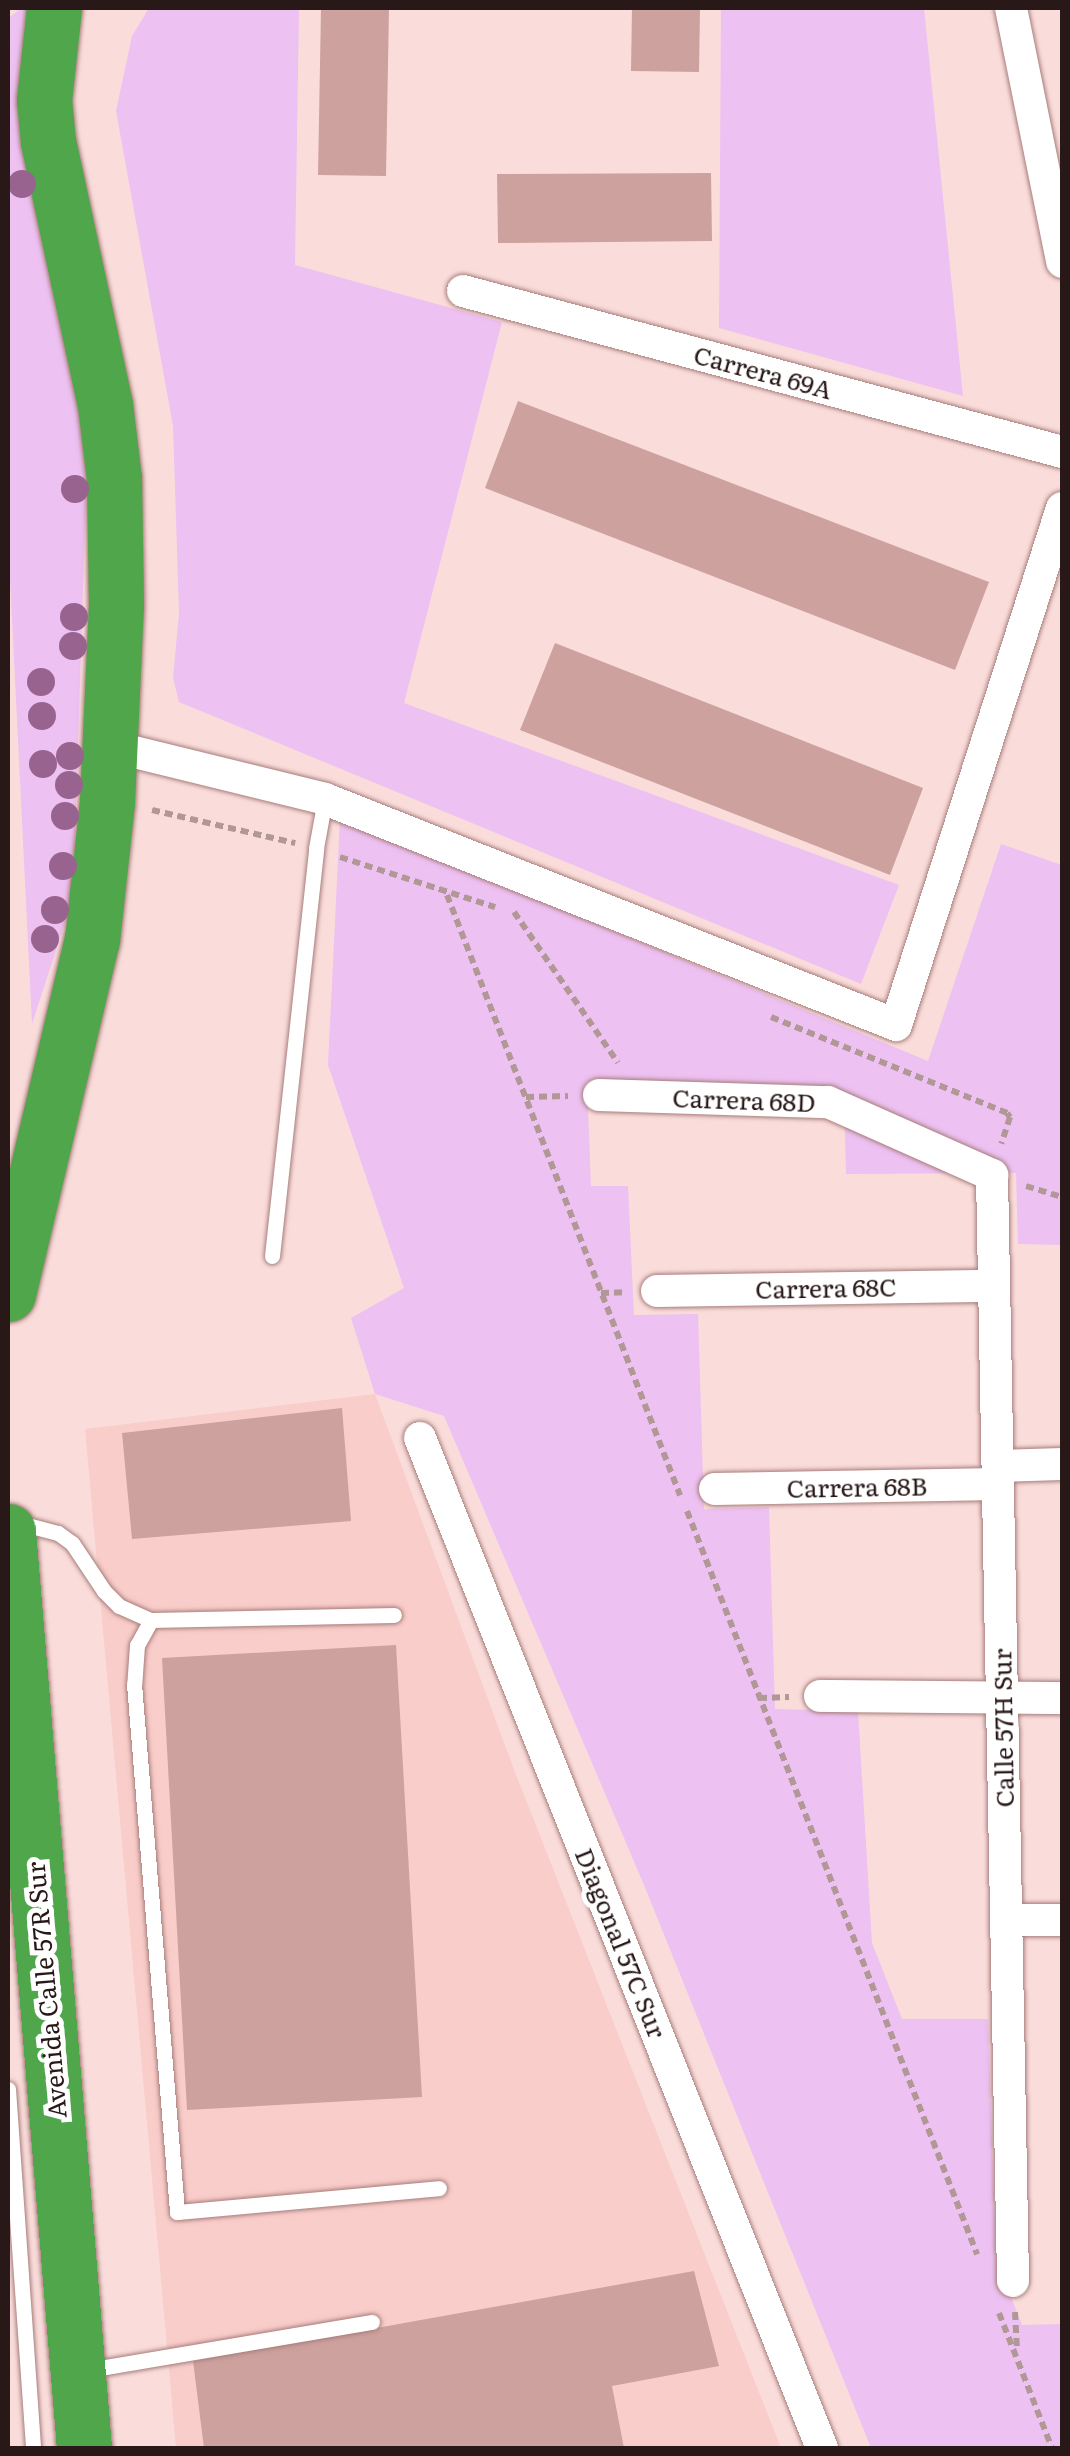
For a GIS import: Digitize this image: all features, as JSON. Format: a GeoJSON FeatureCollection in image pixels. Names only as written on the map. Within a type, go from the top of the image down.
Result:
{"type":"FeatureCollection","features":[{"type":"Feature","properties":{"kind":"highway"},"geometry":{"type":"LineString","coordinates":[[8,1294],[92,940],[110,746],[116,589],[114,479],[92,329],[48,142],[44,100],[54,8]]}},
{"type":"Feature","properties":{"kind":"highway","name":"Avenida Calle 57R Sur"},"geometry":{"type":"LineString","coordinates":[[8,1531],[84,2448]]}},
{"type":"Feature","properties":{"kind":"highway"},"geometry":{"type":"LineString","coordinates":[[8,2010],[31,2054],[36,2087],[60,2448]]}},
{"type":"Feature","properties":{"kind":"street"},"geometry":{"type":"LineString","coordinates":[[1012,8],[1062,262]]}},
{"type":"Feature","properties":{"kind":"street","name":"Carrera 69A"},"geometry":{"type":"LineString","coordinates":[[464,291],[1062,452]]}},
{"type":"Feature","properties":{"kind":"street"},"geometry":{"type":"LineString","coordinates":[[110,746],[325,799],[896,1025],[1062,508]]}},
{"type":"Feature","properties":{"kind":"street","name":"Carrera 68D"},"geometry":{"type":"LineString","coordinates":[[599,1096],[828,1102],[992,1175]]}},
{"type":"Feature","properties":{"kind":"street","name":"Calle 57H Sur"},"geometry":{"type":"LineString","coordinates":[[992,1175],[1007,1920],[1004,2292]]}},
{"type":"Feature","properties":{"kind":"street","name":"Carrera 68C"},"geometry":{"type":"LineString","coordinates":[[657,1291],[994,1286]]}},
{"type":"Feature","properties":{"kind":"street","name":"Diagonal 57C Sur"},"geometry":{"type":"LineString","coordinates":[[420,1438],[822,2448]]}},
{"type":"Feature","properties":{"kind":"street","name":"Carrera 68B"},"geometry":{"type":"LineString","coordinates":[[715,1490],[998,1475],[1062,1464]]}},
{"type":"Feature","properties":{"kind":"street"},"geometry":{"type":"LineString","coordinates":[[820,1696],[1062,1698]]}},
{"type":"Feature","properties":{"kind":"street"},"geometry":{"type":"LineString","coordinates":[[1007,1920],[1062,1920]]}},
{"type":"Feature","properties":{"kind":"lane"},"geometry":{"type":"LineString","coordinates":[[272,1256],[316,848],[325,799]]}},
{"type":"Feature","properties":{"kind":"lane"},"geometry":{"type":"LineString","coordinates":[[8,1520],[58,1532],[72,1542],[112,1598],[151,1620],[394,1615]]}},
{"type":"Feature","properties":{"kind":"lane"},"geometry":{"type":"LineString","coordinates":[[151,1620],[138,1645],[134,1684],[177,2212],[439,2188]]}},
{"type":"Feature","properties":{"kind":"lane"},"geometry":{"type":"LineString","coordinates":[[8,2089],[33,2448]]}},
{"type":"Feature","properties":{"kind":"lane"},"geometry":{"type":"LineString","coordinates":[[79,2371],[372,2322]]}},
{"type":"Feature","properties":{"kind":"path"},"geometry":{"type":"LineString","coordinates":[[448,895],[981,2266]]}},
{"type":"Feature","properties":{"kind":"path"},"geometry":{"type":"LineString","coordinates":[[532,918],[514,911],[641,1097]]}},
{"type":"Feature","properties":{"kind":"path"},"geometry":{"type":"LineString","coordinates":[[764,1014],[1006,1113],[1010,1116],[992,1175]]}},
{"type":"Feature","properties":{"kind":"path"},"geometry":{"type":"LineString","coordinates":[[1004,2292],[1017,2358],[1052,2448]]}},
{"type":"Feature","properties":{"kind":"path"},"geometry":{"type":"LineString","coordinates":[[1004,2292],[1017,2358]]}},
{"type":"Feature","properties":{"kind":"shaded area"},"geometry":{"type":"Polygon","coordinates":[[[22,8],[37,8],[65,306],[87,464],[73,898],[32,1024],[8,538],[8,18],[22,8]]]}},
{"type":"Feature","properties":{"kind":"shaded area"},"geometry":{"type":"Polygon","coordinates":[[[149,8],[299,8],[295,265],[502,322],[404,703],[899,885],[861,984],[179,702],[173,678],[179,613],[173,426],[116,111],[132,36],[149,8]]]}},
{"type":"Feature","properties":{"kind":"shaded area"},"geometry":{"type":"Polygon","coordinates":[[[721,8],[924,8],[963,396],[719,328],[721,8]]]}},
{"type":"Feature","properties":{"kind":"shaded area"},"geometry":{"type":"Polygon","coordinates":[[[340,818],[928,1061],[1001,844],[1062,865],[1062,1245],[1018,1244],[1016,1173],[846,1174],[844,1094],[587,1082],[591,1186],[628,1186],[634,1315],[698,1314],[704,1509],[769,1507],[775,1709],[858,1711],[872,1943],[902,2019],[988,2019],[996,2259],[1022,2325],[1062,2324],[1062,2448],[871,2448],[644,1885],[444,1416],[375,1394],[351,1318],[404,1288],[328,1065],[340,818]]]}},
{"type":"Feature","properties":{"kind":"shaded area"},"geometry":{"type":"Polygon","coordinates":[[[375,1394],[515,1772],[781,2448],[176,2448],[85,1429],[375,1394]]]}},
{"type":"Feature","properties":{"kind":"building"},"geometry":{"type":"Polygon","coordinates":[[[321,8],[389,8],[386,176],[318,175],[321,8]]]}},
{"type":"Feature","properties":{"kind":"building"},"geometry":{"type":"Polygon","coordinates":[[[632,8],[700,8],[699,72],[631,71],[632,8]]]}},
{"type":"Feature","properties":{"kind":"building"},"geometry":{"type":"Polygon","coordinates":[[[711,173],[712,241],[498,243],[497,174],[711,173]]]}},
{"type":"Feature","properties":{"kind":"building"},"geometry":{"type":"Polygon","coordinates":[[[518,401],[989,582],[955,670],[485,488],[518,401]]]}},
{"type":"Feature","properties":{"kind":"building"},"geometry":{"type":"Polygon","coordinates":[[[555,643],[923,788],[890,875],[520,730],[555,643]]]}},
{"type":"Feature","properties":{"kind":"building"},"geometry":{"type":"Polygon","coordinates":[[[342,1408],[351,1521],[132,1539],[122,1433],[342,1408]]]}},
{"type":"Feature","properties":{"kind":"building"},"geometry":{"type":"Polygon","coordinates":[[[396,1645],[422,2097],[187,2110],[162,1658],[396,1645]]]}},
{"type":"Feature","properties":{"kind":"building"},"geometry":{"type":"Polygon","coordinates":[[[694,2271],[719,2366],[612,2386],[624,2448],[204,2448],[193,2361],[694,2271]]]}}]}
